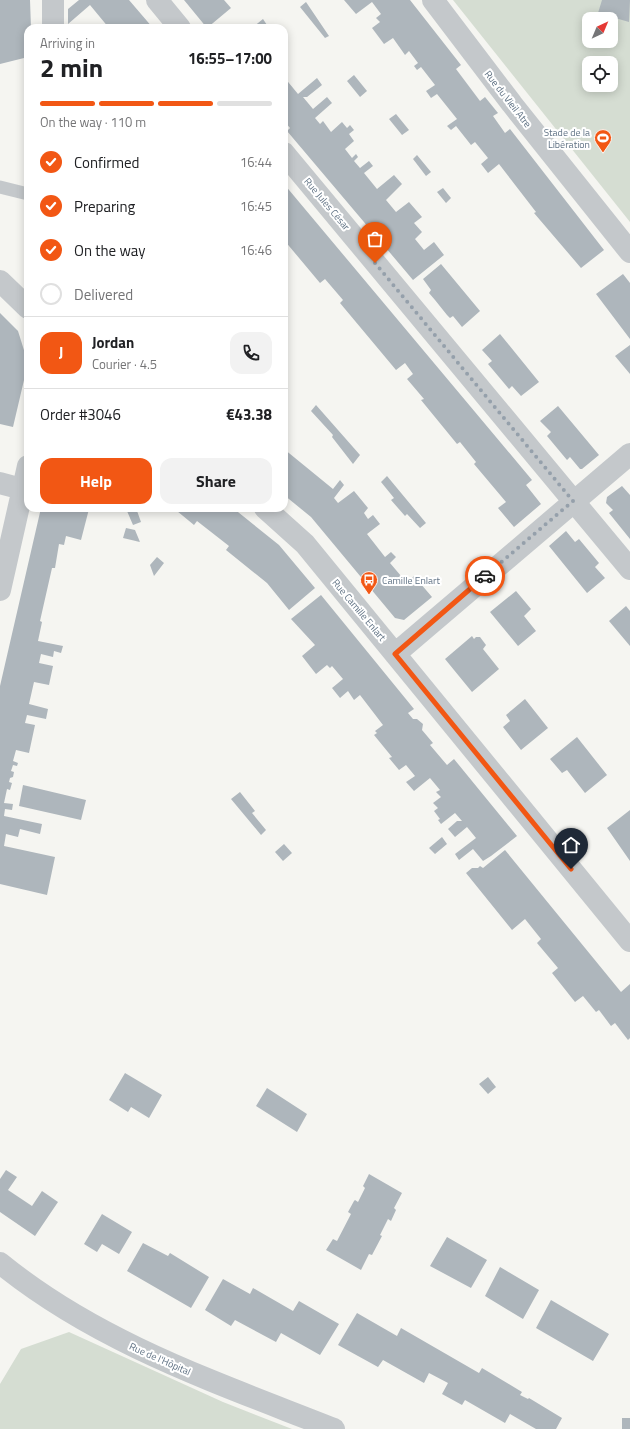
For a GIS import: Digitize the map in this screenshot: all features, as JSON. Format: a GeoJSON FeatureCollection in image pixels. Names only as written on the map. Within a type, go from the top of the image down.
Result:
{"type":"FeatureCollection","features":[{"type":"Feature","properties":{"kind":"street"},"geometry":{"type":"LineString","coordinates":[[53,0],[53,24]]}},
{"type":"Feature","properties":{"kind":"street"},"geometry":{"type":"LineString","coordinates":[[156,0],[177,24]]}},
{"type":"Feature","properties":{"kind":"street","name":"Rue du Vieil Atre"},"geometry":{"type":"LineString","coordinates":[[433,0],[512,104],[630,252]]}},
{"type":"Feature","properties":{"kind":"street","name":"Rue Jules César"},"geometry":{"type":"LineString","coordinates":[[288,158],[630,569]]}},
{"type":"Feature","properties":{"kind":"street"},"geometry":{"type":"LineString","coordinates":[[0,281],[24,298]]}},
{"type":"Feature","properties":{"kind":"street"},"geometry":{"type":"LineString","coordinates":[[395,654],[630,454]]}},
{"type":"Feature","properties":{"kind":"street"},"geometry":{"type":"LineString","coordinates":[[0,590],[24,481]]}},
{"type":"Feature","properties":{"kind":"street"},"geometry":{"type":"LineString","coordinates":[[0,483],[22,489]]}},
{"type":"Feature","properties":{"kind":"street","name":"Rue Camille Enlart"},"geometry":{"type":"LineString","coordinates":[[269,512],[305,544],[630,941]]}},
{"type":"Feature","properties":{"kind":"street","name":"Rue de l'Hôpital"},"geometry":{"type":"LineString","coordinates":[[0,1263],[47,1299],[106,1334],[169,1364],[334,1429]]}},
{"type":"Feature","properties":{"kind":"lane"},"geometry":{"type":"LineString","coordinates":[[0,187],[24,193]]}},
{"type":"Feature","properties":{"kind":"shaded area","name":"Stade de la Libération"},"geometry":{"type":"Polygon","coordinates":[[[453,0],[630,0],[630,222],[453,0]]]}},
{"type":"Feature","properties":{"kind":"shaded area"},"geometry":{"type":"Polygon","coordinates":[[[69,1332],[223,1402],[292,1429],[0,1429],[0,1384],[21,1349],[69,1332]]]}},
{"type":"Feature","properties":{"kind":"building"},"geometry":{"type":"Polygon","coordinates":[[[0,0],[30,0],[31,24],[24,24],[24,58],[0,64],[0,0]]]}},
{"type":"Feature","properties":{"kind":"building"},"geometry":{"type":"Polygon","coordinates":[[[79,0],[129,0],[150,24],[106,24],[90,5],[68,24],[68,9],[79,0]]]}},
{"type":"Feature","properties":{"kind":"building"},"geometry":{"type":"Polygon","coordinates":[[[184,0],[224,0],[231,8],[212,24],[204,24],[184,0]]]}},
{"type":"Feature","properties":{"kind":"building"},"geometry":{"type":"Polygon","coordinates":[[[344,0],[410,0],[461,65],[456,69],[480,101],[485,97],[498,113],[493,116],[505,133],[510,129],[604,250],[581,268],[534,213],[536,212],[499,164],[488,173],[481,164],[488,158],[475,142],[471,145],[456,126],[451,130],[447,126],[457,119],[437,94],[431,98],[426,91],[435,85],[421,67],[417,70],[414,66],[418,63],[409,51],[405,55],[393,38],[384,44],[372,28],[380,22],[376,18],[381,14],[372,2],[356,14],[344,0]]]}},
{"type":"Feature","properties":{"kind":"building"},"geometry":{"type":"Polygon","coordinates":[[[602,0],[630,0],[629,22],[618,19],[618,12],[598,12],[602,0]]]}},
{"type":"Feature","properties":{"kind":"building"},"geometry":{"type":"Polygon","coordinates":[[[306,2],[329,36],[325,38],[300,7],[306,2]]]}},
{"type":"Feature","properties":{"kind":"building"},"geometry":{"type":"Polygon","coordinates":[[[263,19],[266,24],[257,24],[263,19]]]}},
{"type":"Feature","properties":{"kind":"building"},"geometry":{"type":"Polygon","coordinates":[[[354,75],[367,91],[360,97],[347,81],[354,75]]]}},
{"type":"Feature","properties":{"kind":"building"},"geometry":{"type":"Polygon","coordinates":[[[317,78],[322,85],[307,97],[303,97],[313,109],[327,97],[332,103],[315,118],[320,124],[323,121],[331,132],[342,122],[347,128],[350,125],[354,130],[349,134],[354,141],[345,149],[352,158],[356,154],[358,157],[354,161],[360,168],[369,161],[373,166],[364,173],[377,189],[394,175],[402,184],[386,200],[396,212],[409,202],[422,217],[414,223],[422,232],[415,239],[424,250],[434,242],[444,255],[413,280],[288,132],[290,128],[288,126],[288,82],[298,94],[317,78]]]}},
{"type":"Feature","properties":{"kind":"building"},"geometry":{"type":"Polygon","coordinates":[[[396,114],[409,130],[402,135],[389,119],[396,114]]]}},
{"type":"Feature","properties":{"kind":"building"},"geometry":{"type":"Polygon","coordinates":[[[417,155],[431,172],[426,176],[413,159],[417,155]]]}},
{"type":"Feature","properties":{"kind":"building"},"geometry":{"type":"Polygon","coordinates":[[[443,188],[451,198],[446,203],[437,192],[443,188]]]}},
{"type":"Feature","properties":{"kind":"building"},"geometry":{"type":"Polygon","coordinates":[[[288,189],[532,480],[526,485],[541,504],[514,527],[498,508],[506,502],[474,464],[476,462],[460,442],[457,444],[421,400],[424,399],[407,379],[413,374],[405,363],[396,370],[340,303],[343,300],[325,279],[320,283],[288,245],[288,189]]]}},
{"type":"Feature","properties":{"kind":"building"},"geometry":{"type":"Polygon","coordinates":[[[441,264],[480,311],[462,327],[453,316],[450,318],[447,315],[429,293],[431,290],[423,279],[441,264]]]}},
{"type":"Feature","properties":{"kind":"building"},"geometry":{"type":"Polygon","coordinates":[[[623,274],[630,283],[630,339],[596,294],[623,274]]]}},
{"type":"Feature","properties":{"kind":"building"},"geometry":{"type":"Polygon","coordinates":[[[0,313],[18,331],[24,350],[24,380],[13,427],[0,424],[0,313]]]}},
{"type":"Feature","properties":{"kind":"building"},"geometry":{"type":"Polygon","coordinates":[[[500,334],[539,382],[521,396],[512,386],[509,389],[488,364],[492,361],[482,350],[500,334]]]}},
{"type":"Feature","properties":{"kind":"building"},"geometry":{"type":"Polygon","coordinates":[[[630,345],[630,374],[615,356],[630,345]]]}},
{"type":"Feature","properties":{"kind":"building"},"geometry":{"type":"Polygon","coordinates":[[[316,405],[360,455],[353,464],[332,437],[333,435],[311,411],[316,405]]]}},
{"type":"Feature","properties":{"kind":"building"},"geometry":{"type":"Polygon","coordinates":[[[558,406],[599,455],[582,469],[580,469],[570,457],[567,460],[547,436],[551,432],[540,421],[558,406]]]}},
{"type":"Feature","properties":{"kind":"building"},"geometry":{"type":"Polygon","coordinates":[[[288,452],[333,489],[340,480],[344,485],[334,498],[338,503],[354,491],[368,508],[364,513],[368,519],[373,515],[380,524],[367,534],[385,557],[391,552],[396,557],[390,563],[407,583],[414,576],[432,597],[404,620],[395,618],[311,517],[288,498],[288,452]]]}},
{"type":"Feature","properties":{"kind":"building"},"geometry":{"type":"Polygon","coordinates":[[[387,476],[426,523],[420,528],[407,514],[405,516],[391,500],[394,498],[381,482],[387,476]]]}},
{"type":"Feature","properties":{"kind":"building"},"geometry":{"type":"Polygon","coordinates":[[[622,486],[630,495],[630,539],[609,513],[613,510],[606,503],[607,497],[622,486]]]}},
{"type":"Feature","properties":{"kind":"building"},"geometry":{"type":"Polygon","coordinates":[[[40,512],[88,512],[81,540],[66,536],[64,545],[59,544],[55,568],[52,568],[40,621],[42,622],[38,641],[63,646],[61,653],[54,651],[53,657],[41,654],[39,663],[53,666],[49,685],[34,682],[29,704],[48,709],[46,719],[27,715],[25,723],[35,725],[29,753],[16,750],[13,761],[18,763],[17,766],[13,765],[11,771],[14,772],[13,777],[10,778],[9,782],[12,783],[10,790],[7,789],[4,803],[13,804],[12,810],[5,809],[4,816],[42,824],[40,834],[20,829],[18,837],[6,834],[4,846],[55,857],[47,895],[0,884],[0,686],[40,512]]]}},
{"type":"Feature","properties":{"kind":"building"},"geometry":{"type":"Polygon","coordinates":[[[127,512],[137,512],[141,522],[133,525],[127,512]]]}},
{"type":"Feature","properties":{"kind":"building"},"geometry":{"type":"Polygon","coordinates":[[[178,512],[238,512],[279,545],[315,588],[289,610],[267,583],[226,550],[229,546],[197,521],[194,525],[178,512]]]}},
{"type":"Feature","properties":{"kind":"building"},"geometry":{"type":"Polygon","coordinates":[[[126,528],[135,530],[140,542],[123,538],[126,528]]]}},
{"type":"Feature","properties":{"kind":"building"},"geometry":{"type":"Polygon","coordinates":[[[566,531],[575,542],[579,539],[599,563],[595,567],[605,578],[587,593],[549,546],[566,531]]]}},
{"type":"Feature","properties":{"kind":"building"},"geometry":{"type":"Polygon","coordinates":[[[157,557],[164,563],[154,576],[150,565],[157,557]]]}},
{"type":"Feature","properties":{"kind":"building"},"geometry":{"type":"Polygon","coordinates":[[[516,591],[531,609],[524,616],[536,631],[518,646],[490,612],[516,591]]]}},
{"type":"Feature","properties":{"kind":"building"},"geometry":{"type":"Polygon","coordinates":[[[321,595],[414,709],[408,713],[413,719],[417,719],[423,724],[422,730],[433,743],[430,745],[447,765],[454,759],[517,836],[491,856],[483,861],[473,849],[459,860],[455,854],[476,838],[467,827],[455,837],[448,829],[457,821],[462,821],[455,813],[441,824],[438,820],[440,819],[434,811],[438,808],[433,803],[441,797],[436,792],[440,790],[430,778],[414,791],[406,782],[415,776],[406,765],[399,770],[389,758],[392,757],[374,735],[377,733],[375,731],[383,725],[360,695],[354,700],[348,691],[340,698],[332,688],[343,679],[332,666],[330,668],[327,665],[316,674],[302,656],[315,645],[291,619],[321,595]]]}},
{"type":"Feature","properties":{"kind":"building"},"geometry":{"type":"Polygon","coordinates":[[[626,606],[630,611],[630,646],[609,621],[626,606]]]}},
{"type":"Feature","properties":{"kind":"building"},"geometry":{"type":"Polygon","coordinates":[[[472,636],[474,639],[476,637],[480,637],[486,645],[483,649],[499,669],[472,692],[445,659],[472,636]]]}},
{"type":"Feature","properties":{"kind":"building"},"geometry":{"type":"Polygon","coordinates":[[[525,699],[548,728],[521,750],[503,727],[510,721],[506,715],[525,699]]]}},
{"type":"Feature","properties":{"kind":"building"},"geometry":{"type":"Polygon","coordinates":[[[577,737],[607,775],[585,793],[567,770],[562,773],[550,759],[577,737]]]}},
{"type":"Feature","properties":{"kind":"building"},"geometry":{"type":"Polygon","coordinates":[[[23,785],[86,800],[81,820],[19,806],[23,785]]]}},
{"type":"Feature","properties":{"kind":"building"},"geometry":{"type":"Polygon","coordinates":[[[240,792],[255,811],[252,813],[266,830],[261,835],[231,799],[240,792]]]}},
{"type":"Feature","properties":{"kind":"building"},"geometry":{"type":"Polygon","coordinates":[[[630,810],[630,861],[607,828],[630,810]]]}},
{"type":"Feature","properties":{"kind":"building"},"geometry":{"type":"Polygon","coordinates":[[[442,837],[447,844],[435,854],[429,848],[442,837]]]}},
{"type":"Feature","properties":{"kind":"building"},"geometry":{"type":"Polygon","coordinates":[[[284,844],[292,853],[283,861],[275,852],[284,844]]]}},
{"type":"Feature","properties":{"kind":"building"},"geometry":{"type":"Polygon","coordinates":[[[505,850],[621,992],[630,984],[630,1038],[628,1040],[615,1023],[611,1026],[599,1010],[596,1012],[583,996],[575,1002],[552,973],[558,968],[537,943],[541,939],[525,919],[512,930],[466,873],[472,868],[478,868],[480,866],[483,868],[505,850]]]}},
{"type":"Feature","properties":{"kind":"building"},"geometry":{"type":"Polygon","coordinates":[[[125,1073],[162,1095],[149,1118],[131,1107],[128,1112],[109,1100],[125,1073]]]}},
{"type":"Feature","properties":{"kind":"building"},"geometry":{"type":"Polygon","coordinates":[[[488,1077],[496,1087],[488,1094],[479,1084],[488,1077]]]}},
{"type":"Feature","properties":{"kind":"building"},"geometry":{"type":"Polygon","coordinates":[[[267,1088],[307,1114],[297,1132],[256,1106],[267,1088]]]}},
{"type":"Feature","properties":{"kind":"building"},"geometry":{"type":"Polygon","coordinates":[[[6,1170],[17,1177],[8,1190],[32,1206],[42,1191],[58,1202],[35,1236],[0,1212],[0,1179],[6,1170]]]}},
{"type":"Feature","properties":{"kind":"building"},"geometry":{"type":"Polygon","coordinates":[[[369,1174],[402,1193],[394,1208],[396,1210],[391,1221],[388,1219],[380,1235],[382,1236],[372,1255],[369,1254],[361,1270],[326,1250],[333,1239],[337,1241],[351,1214],[348,1212],[355,1200],[358,1202],[365,1188],[363,1186],[369,1174]]]}},
{"type":"Feature","properties":{"kind":"building"},"geometry":{"type":"Polygon","coordinates":[[[102,1214],[132,1232],[119,1254],[102,1244],[97,1252],[84,1244],[102,1214]]]}},
{"type":"Feature","properties":{"kind":"building"},"geometry":{"type":"Polygon","coordinates":[[[447,1237],[487,1260],[471,1288],[430,1266],[447,1237]]]}},
{"type":"Feature","properties":{"kind":"building"},"geometry":{"type":"Polygon","coordinates":[[[143,1243],[168,1256],[170,1253],[209,1277],[191,1308],[127,1271],[143,1243]]]}},
{"type":"Feature","properties":{"kind":"building"},"geometry":{"type":"Polygon","coordinates":[[[500,1267],[539,1290],[523,1319],[485,1296],[500,1267]]]}},
{"type":"Feature","properties":{"kind":"building"},"geometry":{"type":"Polygon","coordinates":[[[223,1279],[250,1294],[253,1288],[293,1311],[299,1301],[339,1324],[320,1355],[281,1333],[276,1342],[235,1320],[231,1326],[205,1310],[223,1279]]]}},
{"type":"Feature","properties":{"kind":"building"},"geometry":{"type":"Polygon","coordinates":[[[551,1300],[609,1334],[593,1361],[536,1328],[551,1300]]]}},
{"type":"Feature","properties":{"kind":"building"},"geometry":{"type":"Polygon","coordinates":[[[357,1313],[397,1336],[401,1328],[479,1373],[482,1368],[522,1392],[520,1395],[528,1399],[529,1398],[562,1418],[556,1429],[536,1429],[510,1414],[505,1423],[465,1400],[462,1405],[442,1394],[448,1383],[429,1373],[424,1383],[383,1360],[378,1367],[338,1345],[357,1313]]]}},
{"type":"Feature","properties":{"kind":"building"},"geometry":{"type":"Polygon","coordinates":[[[622,1418],[630,1418],[630,1429],[622,1429],[622,1418]]]}},
{"type":"Feature","properties":{"kind":"way so far"},"geometry":{"type":"LineString","coordinates":[[375,263],[573,501],[485,576]]}},
{"type":"Feature","properties":{"kind":"place","name":"Stade de la Libération"},"geometry":{"type":"Point","coordinates":[603,153]}},
{"type":"Feature","properties":{"kind":"place","name":"Camille Enlart"},"geometry":{"type":"Point","coordinates":[369,595]}},
{"type":"Feature","properties":{"kind":"route"},"geometry":{"type":"LineString","coordinates":[[485,576],[395,654],[571,869]]}}]}
